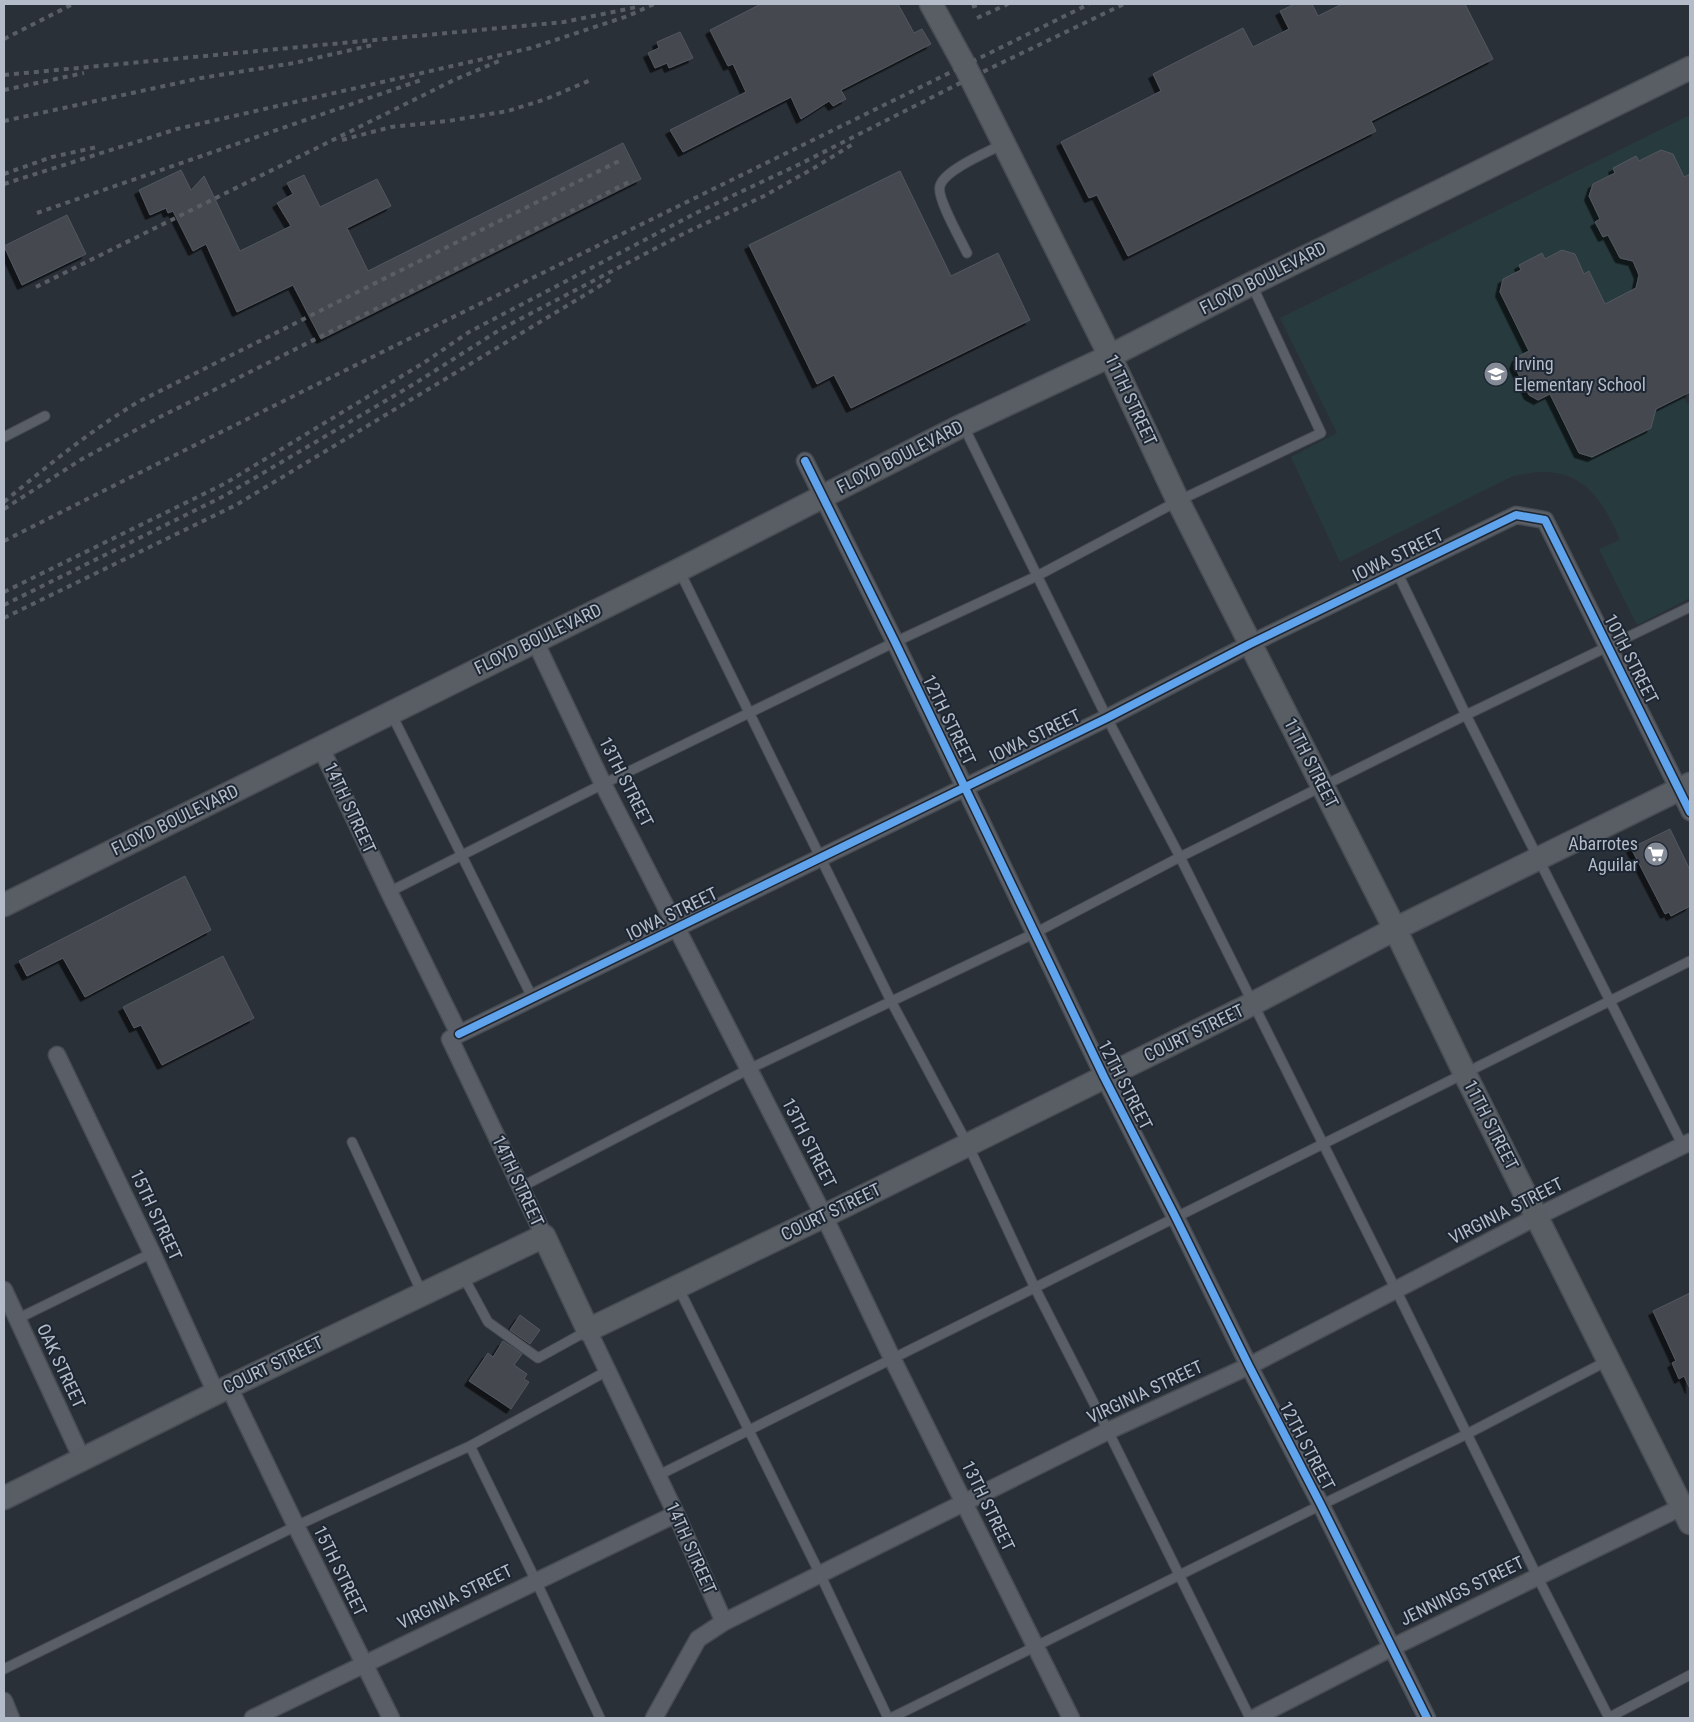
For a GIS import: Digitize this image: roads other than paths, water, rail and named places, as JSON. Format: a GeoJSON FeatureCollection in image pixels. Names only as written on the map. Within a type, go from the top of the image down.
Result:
{"type":"FeatureCollection","features":[{"type":"Feature","properties":{"kind":"main road","name":"11TH STREET"},"geometry":{"type":"LineString","coordinates":[[931,4],[1110,356],[1178,501],[1395,929],[1465,1074],[1609,1360],[1688,1511]]}},
{"type":"Feature","properties":{"kind":"main road","name":"FLOYD BOULEVARD"},"geometry":{"type":"LineString","coordinates":[[4,905],[679,570],[963,424],[1110,356],[1251,284],[1690,68]]}},
{"type":"Feature","properties":{"kind":"main road","name":"COURT STREET"},"geometry":{"type":"LineString","coordinates":[[588,1330],[968,1145],[1252,1004],[1395,929],[1685,786]]}},
{"type":"Feature","properties":{"kind":"main road","name":"COURT STREET"},"geometry":{"type":"LineString","coordinates":[[4,1498],[422,1293],[544,1236]]}},
{"type":"Feature","properties":{"kind":"main road","name":"14TH STREET"},"geometry":{"type":"LineString","coordinates":[[544,1236],[588,1330]]}},
{"type":"Feature","properties":{"kind":"street","name":"12TH STREET"},"geometry":{"type":"LineString","coordinates":[[805,461],[895,642],[1104,1077],[1427,1718]]}},
{"type":"Feature","properties":{"kind":"street","name":"IOWA STREET"},"geometry":{"type":"LineString","coordinates":[[460,1034],[1107,718],[1250,644],[1516,515],[1545,520]]}},
{"type":"Feature","properties":{"kind":"street","name":"10TH STREET"},"geometry":{"type":"LineString","coordinates":[[1545,520],[1608,646],[1685,786],[1690,812]]}},
{"type":"Feature","properties":{"kind":"street","name":"13TH STREET"},"geometry":{"type":"LineString","coordinates":[[535,641],[604,784],[824,1216],[892,1358],[1071,1718]]}},
{"type":"Feature","properties":{"kind":"street","name":"14TH STREET"},"geometry":{"type":"LineString","coordinates":[[321,748],[389,892],[460,1034],[450,1039],[544,1236]]}},
{"type":"Feature","properties":{"kind":"street","name":"15TH STREET"},"geometry":{"type":"LineString","coordinates":[[57,1054],[152,1253],[296,1526],[391,1718]]}},
{"type":"Feature","properties":{"kind":"street","name":"VIRGINIA STREET"},"geometry":{"type":"LineString","coordinates":[[654,1718],[698,1639],[724,1622],[1108,1431],[1249,1366],[1538,1216],[1687,1144]]}},
{"type":"Feature","properties":{"kind":"street","name":"OAK STREET"},"geometry":{"type":"LineString","coordinates":[[4,1290],[82,1459]]}},
{"type":"Feature","properties":{"kind":"street","name":"14TH STREET"},"geometry":{"type":"LineString","coordinates":[[588,1330],[676,1514],[724,1622]]}},
{"type":"Feature","properties":{"kind":"street","name":"JENNINGS STREET"},"geometry":{"type":"LineString","coordinates":[[1254,1718],[1392,1647],[1537,1576],[1688,1511]]}},
{"type":"Feature","properties":{"kind":"street","name":"VIRGINIA STREET"},"geometry":{"type":"LineString","coordinates":[[253,1718],[676,1514]]}},
{"type":"Feature","properties":{"kind":"street"},"geometry":{"type":"LineString","coordinates":[[4,1701],[11,1718]]}},
{"type":"Feature","properties":{"kind":"lane"},"geometry":{"type":"LineString","coordinates":[[967,253],[940,198],[939,186],[945,177],[954,171],[1003,144]]}},
{"type":"Feature","properties":{"kind":"lane"},"geometry":{"type":"LineString","coordinates":[[389,892],[604,784],[895,642],[1036,576],[1178,501],[1321,433],[1251,284]]}},
{"type":"Feature","properties":{"kind":"lane"},"geometry":{"type":"LineString","coordinates":[[4,437],[45,416]]}},
{"type":"Feature","properties":{"kind":"lane"},"geometry":{"type":"LineString","coordinates":[[963,424],[1036,576],[1107,718],[1180,857],[1608,1718],[1690,1675]]}},
{"type":"Feature","properties":{"kind":"lane"},"geometry":{"type":"LineString","coordinates":[[679,570],[891,1001],[968,1145],[1035,1288],[1250,1718]]}},
{"type":"Feature","properties":{"kind":"lane"},"geometry":{"type":"LineString","coordinates":[[1397,572],[1466,715],[1610,1001],[1687,1144]]}},
{"type":"Feature","properties":{"kind":"lane"},"geometry":{"type":"LineString","coordinates":[[521,1186],[749,1070],[1035,933],[1180,857],[1690,606]]}},
{"type":"Feature","properties":{"kind":"lane"},"geometry":{"type":"LineString","coordinates":[[391,712],[533,999]]}},
{"type":"Feature","properties":{"kind":"lane"},"geometry":{"type":"LineString","coordinates":[[657,1476],[1690,961]]}},
{"type":"Feature","properties":{"kind":"lane"},"geometry":{"type":"LineString","coordinates":[[352,1142],[422,1293]]}},
{"type":"Feature","properties":{"kind":"lane"},"geometry":{"type":"LineString","coordinates":[[18,1319],[152,1253]]}},
{"type":"Feature","properties":{"kind":"lane"},"geometry":{"type":"LineString","coordinates":[[462,1274],[488,1322],[538,1358],[588,1330]]}},
{"type":"Feature","properties":{"kind":"lane"},"geometry":{"type":"LineString","coordinates":[[678,1286],[889,1718],[1467,1434],[1609,1360]]}},
{"type":"Feature","properties":{"kind":"lane"},"geometry":{"type":"LineString","coordinates":[[4,1669],[296,1526],[470,1446],[606,1371]]}},
{"type":"Feature","properties":{"kind":"lane"},"geometry":{"type":"LineString","coordinates":[[470,1446],[600,1718]]}},
{"type":"Feature","properties":{"kind":"railway"},"geometry":{"type":"LineString","coordinates":[[4,39],[73,4]]}},
{"type":"Feature","properties":{"kind":"railway"},"geometry":{"type":"LineString","coordinates":[[4,184],[177,129],[531,48],[628,16],[654,4]]}},
{"type":"Feature","properties":{"kind":"railway"},"geometry":{"type":"LineString","coordinates":[[972,7],[980,4]]}},
{"type":"Feature","properties":{"kind":"railway"},"geometry":{"type":"LineString","coordinates":[[977,18],[1008,4]]}},
{"type":"Feature","properties":{"kind":"railway"},"geometry":{"type":"LineString","coordinates":[[4,541],[410,338],[1089,4]]}},
{"type":"Feature","properties":{"kind":"railway"},"geometry":{"type":"LineString","coordinates":[[4,592],[224,484],[425,362],[469,332],[698,212],[802,163],[970,78],[1124,4]]}},
{"type":"Feature","properties":{"kind":"railway"},"geometry":{"type":"LineString","coordinates":[[4,75],[564,22],[637,7]]}},
{"type":"Feature","properties":{"kind":"railway"},"geometry":{"type":"LineString","coordinates":[[4,121],[201,78],[294,63],[373,45]]}},
{"type":"Feature","properties":{"kind":"railway"},"geometry":{"type":"LineString","coordinates":[[36,287],[454,80],[499,61]]}},
{"type":"Feature","properties":{"kind":"railway"},"geometry":{"type":"LineString","coordinates":[[4,90],[84,73]]}},
{"type":"Feature","properties":{"kind":"railway"},"geometry":{"type":"LineString","coordinates":[[37,213],[424,79]]}},
{"type":"Feature","properties":{"kind":"railway"},"geometry":{"type":"LineString","coordinates":[[342,140],[391,127],[448,121],[508,111],[546,99],[593,79]]}},
{"type":"Feature","properties":{"kind":"railway"},"geometry":{"type":"LineString","coordinates":[[4,605],[224,496],[414,384],[501,329],[685,233],[764,196],[853,144]]}},
{"type":"Feature","properties":{"kind":"railway"},"geometry":{"type":"LineString","coordinates":[[4,174],[52,157],[97,147]]}},
{"type":"Feature","properties":{"kind":"railway"},"geometry":{"type":"LineString","coordinates":[[4,502],[86,437],[138,402],[623,159]]}},
{"type":"Feature","properties":{"kind":"railway"},"geometry":{"type":"LineString","coordinates":[[4,509],[82,459],[158,418],[633,180]]}},
{"type":"Feature","properties":{"kind":"railway"},"geometry":{"type":"LineString","coordinates":[[4,618],[236,505],[613,278]]}},
{"type":"Feature","properties":{"kind":"place","name":"Irving Elementary School"},"geometry":{"type":"Point","coordinates":[1496,374]}},
{"type":"Feature","properties":{"kind":"place","name":"Abarrotes Aguilar"},"geometry":{"type":"Point","coordinates":[1656,854]}}]}
